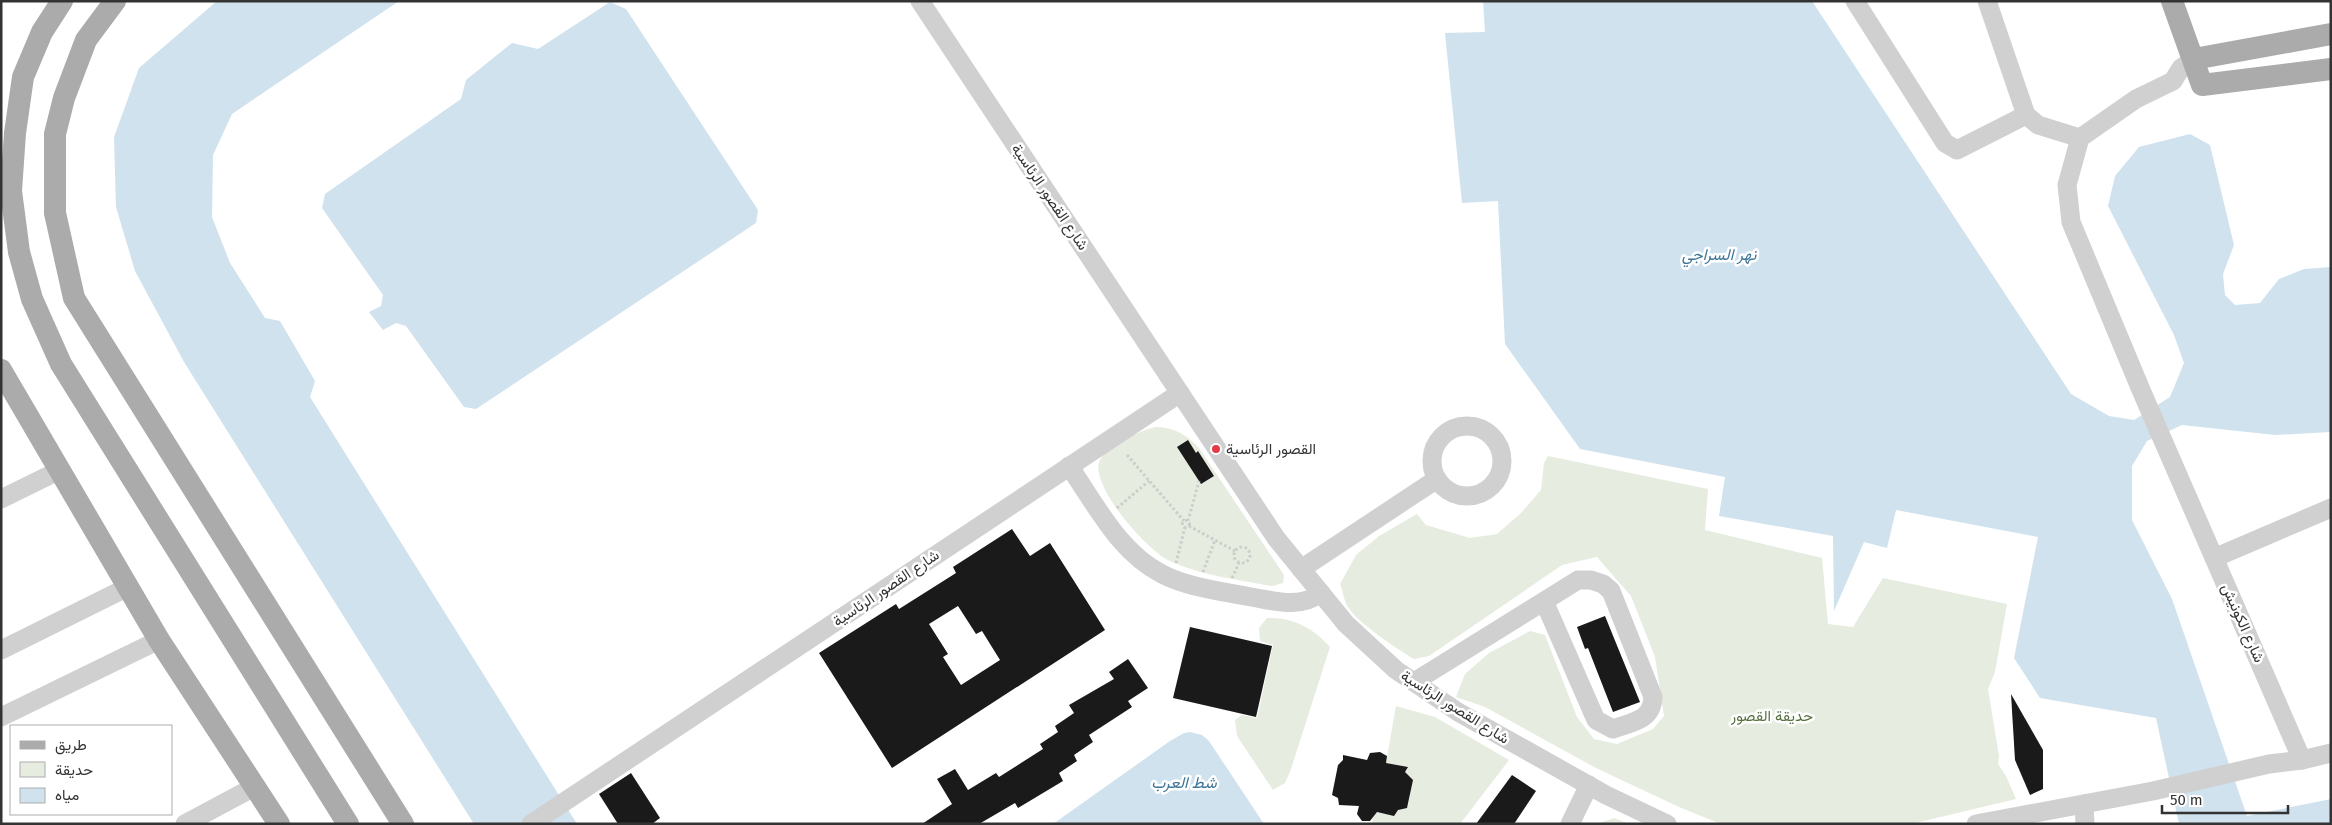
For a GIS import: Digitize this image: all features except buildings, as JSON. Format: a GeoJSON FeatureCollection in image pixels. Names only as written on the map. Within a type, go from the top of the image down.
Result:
{"type":"FeatureCollection","features":[{"type":"Feature","properties":{"kind":"main road"},"geometry":{"type":"LineString","coordinates":[[62,1],[42,32],[23,77],[15,133],[11,191],[20,252],[32,299],[61,364],[348,824]]}},
{"type":"Feature","properties":{"kind":"main road"},"geometry":{"type":"LineString","coordinates":[[115,1],[86,40],[64,98],[55,134],[55,213],[74,298],[403,824]]}},
{"type":"Feature","properties":{"kind":"main road"},"geometry":{"type":"LineString","coordinates":[[2172,1],[2202,85],[2331,69]]}},
{"type":"Feature","properties":{"kind":"main road"},"geometry":{"type":"LineString","coordinates":[[2194,59],[2331,34]]}},
{"type":"Feature","properties":{"kind":"main road"},"geometry":{"type":"LineString","coordinates":[[1,370],[159,640],[279,824]]}},
{"type":"Feature","properties":{"kind":"street","name":"شارع القصور الرئاسية"},"geometry":{"type":"LineString","coordinates":[[920,1],[1276,538],[1346,624],[1396,670],[1458,712],[1589,785],[1666,824]]}},
{"type":"Feature","properties":{"kind":"street"},"geometry":{"type":"LineString","coordinates":[[1856,1],[1945,143],[1957,150],[2026,115]]}},
{"type":"Feature","properties":{"kind":"street"},"geometry":{"type":"LineString","coordinates":[[1987,1],[2026,115],[2038,125],[2080,138],[2136,99],[2173,81],[2181,68],[2194,59]]}},
{"type":"Feature","properties":{"kind":"street"},"geometry":{"type":"LineString","coordinates":[[2173,81],[2187,85],[2202,85]]}},
{"type":"Feature","properties":{"kind":"street","name":"شارع الكونيش"},"geometry":{"type":"LineString","coordinates":[[2080,138],[2067,185],[2071,222],[2140,390],[2302,760]]}},
{"type":"Feature","properties":{"kind":"street","name":"شارع القصور الرئاسية"},"geometry":{"type":"LineString","coordinates":[[531,824],[1180,393]]}},
{"type":"Feature","properties":{"kind":"street"},"geometry":{"type":"LineString","coordinates":[[1069,466],[1124,546],[1147,565],[1172,578],[1197,586],[1286,602],[1309,600],[1321,593]]}},
{"type":"Feature","properties":{"kind":"street"},"geometry":{"type":"LineString","coordinates":[[1,499],[60,470]]}},
{"type":"Feature","properties":{"kind":"street"},"geometry":{"type":"LineString","coordinates":[[1301,569],[1437,480]]}},
{"type":"Feature","properties":{"kind":"street"},"geometry":{"type":"LineString","coordinates":[[2214,558],[2331,508]]}},
{"type":"Feature","properties":{"kind":"street"},"geometry":{"type":"LineString","coordinates":[[1414,682],[1544,601],[1578,580],[1591,580],[1604,584],[1610,591],[1653,696],[1652,707],[1647,714],[1638,720],[1613,729],[1596,720],[1544,601]]}},
{"type":"Feature","properties":{"kind":"street"},"geometry":{"type":"LineString","coordinates":[[1,650],[128,587]]}},
{"type":"Feature","properties":{"kind":"street"},"geometry":{"type":"LineString","coordinates":[[1,717],[159,640]]}},
{"type":"Feature","properties":{"kind":"street"},"geometry":{"type":"LineString","coordinates":[[1976,824],[2153,791],[2269,764],[2302,760],[2331,753]]}},
{"type":"Feature","properties":{"kind":"street"},"geometry":{"type":"LineString","coordinates":[[1570,824],[1589,785]]}},
{"type":"Feature","properties":{"kind":"street"},"geometry":{"type":"LineString","coordinates":[[185,824],[256,786]]}},
{"type":"Feature","properties":{"kind":"street"},"geometry":{"type":"LineString","coordinates":[[2084,804],[2085,824]]}},
{"type":"Feature","properties":{"kind":"path"},"geometry":{"type":"LineString","coordinates":[[1127,455],[1190,526],[1235,551]]}},
{"type":"Feature","properties":{"kind":"path"},"geometry":{"type":"LineString","coordinates":[[1105,518],[1149,481]]}},
{"type":"Feature","properties":{"kind":"path"},"geometry":{"type":"LineString","coordinates":[[1172,578],[1185,528],[1183,525],[1199,481]]}},
{"type":"Feature","properties":{"kind":"path"},"geometry":{"type":"LineString","coordinates":[[1185,528],[1190,526]]}},
{"type":"Feature","properties":{"kind":"path"},"geometry":{"type":"LineString","coordinates":[[1197,586],[1215,540]]}},
{"type":"Feature","properties":{"kind":"path"},"geometry":{"type":"LineString","coordinates":[[1240,546],[1248,548],[1251,553],[1249,560],[1244,563],[1238,562],[1234,558],[1235,551],[1240,546]]}},
{"type":"Feature","properties":{"kind":"green space"},"geometry":{"type":"Polygon","coordinates":[[[1155,427],[1168,428],[1179,432],[1199,448],[1284,575],[1283,583],[1272,586],[1246,582],[1193,570],[1168,560],[1146,543],[1121,515],[1102,484],[1099,471],[1100,460],[1109,449],[1117,444],[1133,435],[1155,427]]]}},
{"type":"Feature","properties":{"kind":"green space","name":"حديقة القصور"},"geometry":{"type":"Polygon","coordinates":[[[1548,456],[1708,489],[1705,530],[1822,558],[1828,624],[1853,627],[1883,578],[2007,604],[1995,672],[1988,689],[1999,756],[1998,764],[2006,776],[2016,799],[1911,824],[1721,824],[1679,807],[1596,768],[1485,707],[1456,697],[1465,674],[1489,653],[1530,631],[1545,635],[1577,717],[1594,739],[1617,744],[1653,729],[1664,716],[1655,657],[1631,596],[1597,557],[1562,565],[1429,656],[1414,659],[1378,635],[1353,613],[1347,605],[1340,584],[1356,555],[1379,536],[1417,514],[1426,525],[1470,538],[1497,534],[1520,514],[1541,490],[1544,463],[1548,456]]]}},
{"type":"Feature","properties":{"kind":"green space"},"geometry":{"type":"Polygon","coordinates":[[[1267,618],[1285,619],[1302,625],[1317,634],[1330,647],[1290,772],[1285,783],[1273,790],[1237,736],[1235,720],[1242,715],[1257,718],[1273,645],[1260,641],[1259,628],[1267,618]]]}},
{"type":"Feature","properties":{"kind":"green space"},"geometry":{"type":"Polygon","coordinates":[[[1396,706],[1435,717],[1509,760],[1460,824],[1372,824],[1374,812],[1394,815],[1395,810],[1408,806],[1412,783],[1404,773],[1407,770],[1403,766],[1386,763],[1396,706]]]}},
{"type":"Feature","properties":{"kind":"green space"},"geometry":{"type":"Polygon","coordinates":[[[1614,818],[1629,824],[1597,824],[1614,818]]]}},
{"type":"Feature","properties":{"kind":"water"},"geometry":{"type":"Polygon","coordinates":[[[217,1],[399,1],[232,114],[213,155],[212,217],[230,263],[265,318],[280,321],[315,381],[310,397],[577,824],[474,824],[184,362],[135,271],[116,207],[114,137],[139,68],[217,1]]]}},
{"type":"Feature","properties":{"kind":"water","name":"نهر السراجي"},"geometry":{"type":"Polygon","coordinates":[[[1483,1],[1812,1],[2071,394],[2109,416],[2134,420],[2170,397],[2184,363],[2174,335],[2108,206],[2115,176],[2139,147],[2190,134],[2210,145],[2234,245],[2223,274],[2225,295],[2235,305],[2260,303],[2279,279],[2304,269],[2331,267],[2331,432],[2275,435],[2182,425],[2147,441],[2132,466],[2132,520],[2172,599],[2247,816],[2331,799],[2331,824],[2179,824],[2156,718],[2040,698],[2014,658],[2038,537],[1896,510],[1887,548],[1864,542],[1834,611],[1833,536],[1719,516],[1725,477],[1580,449],[1505,344],[1498,201],[1462,203],[1445,33],[1485,32],[1483,1]]]}},
{"type":"Feature","properties":{"kind":"water"},"geometry":{"type":"Polygon","coordinates":[[[610,2],[626,9],[758,210],[756,223],[476,409],[464,407],[406,326],[396,323],[383,330],[369,312],[381,306],[383,295],[322,208],[325,194],[461,99],[466,80],[512,43],[538,49],[610,2]]]}},
{"type":"Feature","properties":{"kind":"water","name":"شط العرب"},"geometry":{"type":"Polygon","coordinates":[[[1190,732],[1202,735],[1209,741],[1264,824],[1053,824],[1170,741],[1184,733],[1190,732]]]}},
{"type":"Feature","properties":{"kind":"place","name":"القصور الرئاسية"},"geometry":{"type":"Point","coordinates":[1216,449]}}]}
